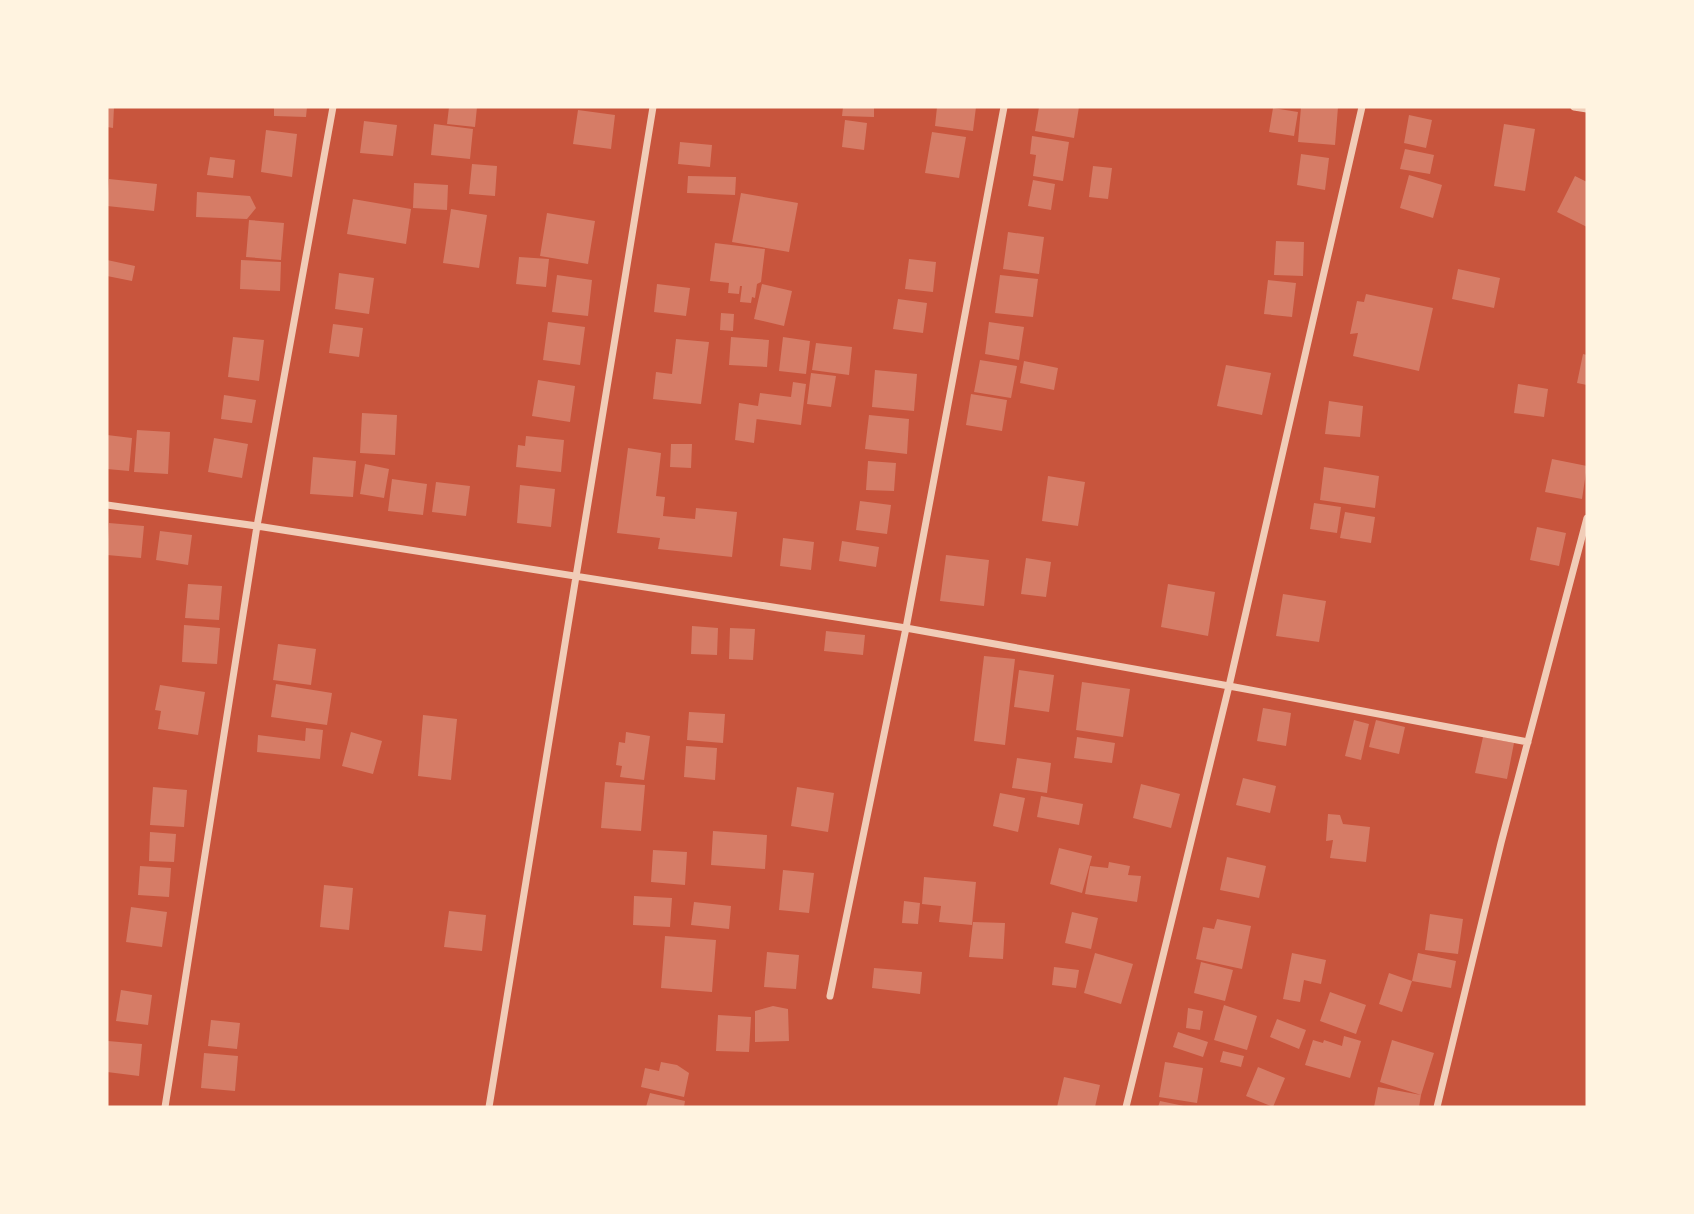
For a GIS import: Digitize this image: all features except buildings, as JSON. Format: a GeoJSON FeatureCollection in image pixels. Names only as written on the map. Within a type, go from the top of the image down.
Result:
{"type":"FeatureCollection","features":[{"type":"Feature","properties":{"kind":"street"},"geometry":{"type":"LineString","coordinates":[[165,1107],[257,526],[333,107]]}},
{"type":"Feature","properties":{"kind":"street"},"geometry":{"type":"LineString","coordinates":[[489,1107],[653,107]]}},
{"type":"Feature","properties":{"kind":"street"},"geometry":{"type":"LineString","coordinates":[[830,996],[906,628],[1003,107]]}},
{"type":"Feature","properties":{"kind":"street"},"geometry":{"type":"LineString","coordinates":[[1126,1107],[1229,686],[1362,107]]}},
{"type":"Feature","properties":{"kind":"street"},"geometry":{"type":"LineString","coordinates":[[1574,107],[1587,109]]}},
{"type":"Feature","properties":{"kind":"street"},"geometry":{"type":"LineString","coordinates":[[107,505],[906,628],[1528,742]]}},
{"type":"Feature","properties":{"kind":"street"},"geometry":{"type":"LineString","coordinates":[[1437,1107],[1587,519]]}}]}
